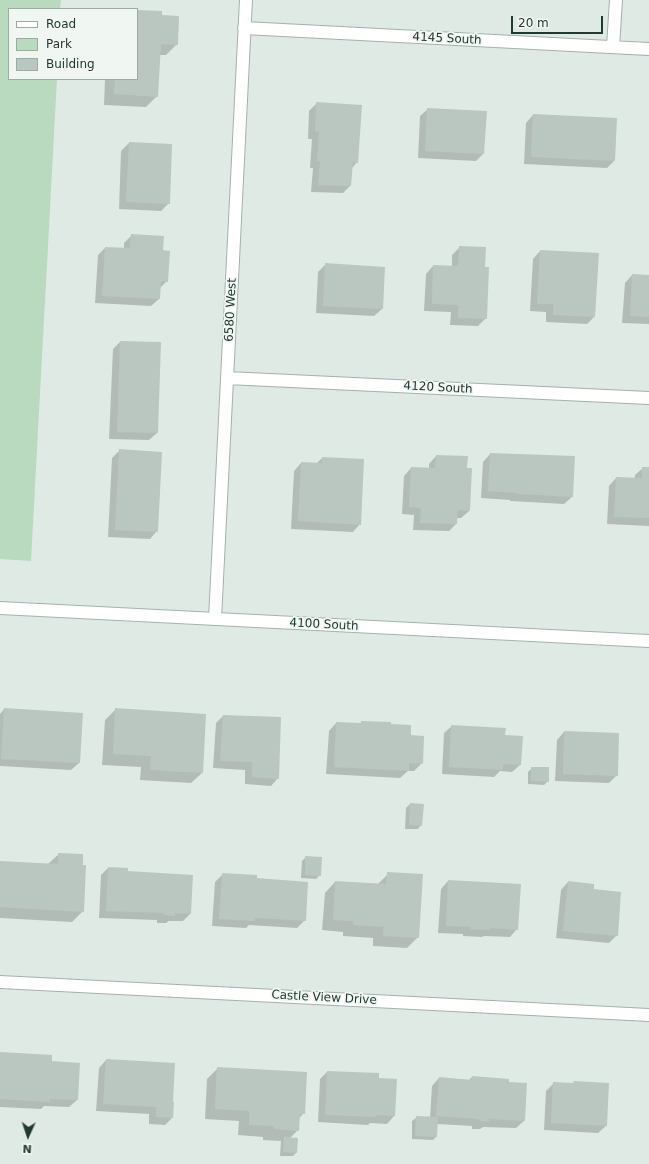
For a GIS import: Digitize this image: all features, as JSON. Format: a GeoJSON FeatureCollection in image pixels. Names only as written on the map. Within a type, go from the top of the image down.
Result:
{"type":"FeatureCollection","features":[{"type":"Feature","properties":{"kind":"street","name":"6580 West"},"geometry":{"type":"LineString","coordinates":[[215,619],[246,0]]}},
{"type":"Feature","properties":{"kind":"street"},"geometry":{"type":"LineString","coordinates":[[613,47],[616,0]]}},
{"type":"Feature","properties":{"kind":"street","name":"4145 South"},"geometry":{"type":"LineString","coordinates":[[244,28],[649,49]]}},
{"type":"Feature","properties":{"kind":"street","name":"4120 South"},"geometry":{"type":"LineString","coordinates":[[227,378],[649,398]]}},
{"type":"Feature","properties":{"kind":"street","name":"4100 South"},"geometry":{"type":"LineString","coordinates":[[0,608],[649,641]]}},
{"type":"Feature","properties":{"kind":"street","name":"Castle View Drive"},"geometry":{"type":"LineString","coordinates":[[0,982],[649,1015]]}},
{"type":"Feature","properties":{"kind":"green space"},"geometry":{"type":"Polygon","coordinates":[[[0,0],[61,0],[60,8],[8,8],[8,80],[57,80],[31,561],[0,559],[0,0]]]}},
{"type":"Feature","properties":{"kind":"building"},"geometry":{"type":"Polygon","coordinates":[[[138,10],[162,11],[162,15],[179,16],[178,45],[161,44],[158,97],[114,94],[115,80],[138,80],[138,10]]]}},
{"type":"Feature","properties":{"kind":"building"},"geometry":{"type":"Polygon","coordinates":[[[316,102],[362,105],[358,163],[353,162],[351,186],[318,185],[320,161],[317,161],[319,132],[315,131],[316,102]]]}},
{"type":"Feature","properties":{"kind":"building"},"geometry":{"type":"Polygon","coordinates":[[[427,108],[487,111],[484,154],[425,151],[427,108]]]}},
{"type":"Feature","properties":{"kind":"building"},"geometry":{"type":"Polygon","coordinates":[[[533,114],[617,118],[615,161],[531,157],[533,114]]]}},
{"type":"Feature","properties":{"kind":"building"},"geometry":{"type":"Polygon","coordinates":[[[129,142],[172,144],[170,204],[126,202],[129,142]]]}},
{"type":"Feature","properties":{"kind":"building"},"geometry":{"type":"Polygon","coordinates":[[[131,234],[164,236],[163,250],[170,251],[168,282],[161,281],[160,299],[102,296],[105,247],[130,248],[131,234]]]}},
{"type":"Feature","properties":{"kind":"building"},"geometry":{"type":"Polygon","coordinates":[[[459,246],[486,247],[485,267],[489,267],[487,319],[458,318],[458,305],[432,304],[433,265],[458,266],[459,246]]]}},
{"type":"Feature","properties":{"kind":"building"},"geometry":{"type":"Polygon","coordinates":[[[540,250],[599,253],[595,317],[553,315],[553,304],[537,304],[540,250]]]}},
{"type":"Feature","properties":{"kind":"building"},"geometry":{"type":"Polygon","coordinates":[[[325,263],[385,267],[383,309],[323,306],[325,263]]]}},
{"type":"Feature","properties":{"kind":"building"},"geometry":{"type":"Polygon","coordinates":[[[632,274],[649,275],[649,317],[630,316],[632,274]]]}},
{"type":"Feature","properties":{"kind":"building"},"geometry":{"type":"Polygon","coordinates":[[[120,341],[161,342],[158,433],[117,432],[120,341]]]}},
{"type":"Feature","properties":{"kind":"building"},"geometry":{"type":"Polygon","coordinates":[[[119,449],[162,452],[158,532],[115,530],[119,449]]]}},
{"type":"Feature","properties":{"kind":"building"},"geometry":{"type":"Polygon","coordinates":[[[490,453],[575,456],[573,497],[488,491],[490,453]]]}},
{"type":"Feature","properties":{"kind":"building"},"geometry":{"type":"Polygon","coordinates":[[[436,455],[468,456],[467,468],[472,468],[470,511],[458,510],[457,524],[420,523],[421,508],[409,507],[411,467],[435,468],[436,455]]]}},
{"type":"Feature","properties":{"kind":"building"},"geometry":{"type":"Polygon","coordinates":[[[322,457],[364,459],[361,525],[298,521],[301,462],[322,463],[322,457]]]}},
{"type":"Feature","properties":{"kind":"building"},"geometry":{"type":"Polygon","coordinates":[[[642,467],[649,467],[649,518],[614,517],[616,477],[642,478],[642,467]]]}},
{"type":"Feature","properties":{"kind":"building"},"geometry":{"type":"Polygon","coordinates":[[[4,708],[83,713],[80,763],[1,759],[4,708]]]}},
{"type":"Feature","properties":{"kind":"building"},"geometry":{"type":"Polygon","coordinates":[[[115,708],[206,714],[203,773],[150,770],[151,756],[113,754],[115,708]]]}},
{"type":"Feature","properties":{"kind":"building"},"geometry":{"type":"Polygon","coordinates":[[[223,715],[281,717],[279,779],[252,777],[252,762],[220,761],[223,715]]]}},
{"type":"Feature","properties":{"kind":"building"},"geometry":{"type":"Polygon","coordinates":[[[361,721],[391,722],[391,724],[411,725],[411,735],[424,736],[423,764],[409,763],[409,771],[334,767],[336,722],[361,723],[361,721]]]}},
{"type":"Feature","properties":{"kind":"building"},"geometry":{"type":"Polygon","coordinates":[[[451,725],[506,728],[505,735],[523,736],[521,765],[503,764],[503,770],[449,767],[451,725]]]}},
{"type":"Feature","properties":{"kind":"building"},"geometry":{"type":"Polygon","coordinates":[[[564,731],[619,733],[618,776],[563,774],[564,731]]]}},
{"type":"Feature","properties":{"kind":"building"},"geometry":{"type":"Polygon","coordinates":[[[531,767],[549,767],[549,782],[531,781],[531,767]]]}},
{"type":"Feature","properties":{"kind":"building"},"geometry":{"type":"Polygon","coordinates":[[[410,803],[424,804],[422,826],[409,825],[410,803]]]}},
{"type":"Feature","properties":{"kind":"building"},"geometry":{"type":"Polygon","coordinates":[[[58,853],[83,854],[83,865],[86,865],[84,912],[0,907],[0,861],[58,864],[58,853]]]}},
{"type":"Feature","properties":{"kind":"building"},"geometry":{"type":"Polygon","coordinates":[[[305,856],[322,857],[321,876],[305,875],[305,856]]]}},
{"type":"Feature","properties":{"kind":"building"},"geometry":{"type":"Polygon","coordinates":[[[108,867],[128,868],[128,871],[193,875],[191,914],[175,913],[175,916],[164,915],[165,913],[106,911],[108,867]]]}},
{"type":"Feature","properties":{"kind":"building"},"geometry":{"type":"Polygon","coordinates":[[[387,872],[423,874],[419,938],[383,936],[384,927],[353,925],[353,921],[333,920],[335,881],[386,884],[387,872]]]}},
{"type":"Feature","properties":{"kind":"building"},"geometry":{"type":"Polygon","coordinates":[[[222,873],[257,875],[257,878],[308,882],[306,921],[255,918],[255,921],[219,919],[222,873]]]}},
{"type":"Feature","properties":{"kind":"building"},"geometry":{"type":"Polygon","coordinates":[[[448,880],[521,884],[518,930],[491,928],[491,930],[470,929],[470,927],[446,926],[448,880]]]}},
{"type":"Feature","properties":{"kind":"building"},"geometry":{"type":"Polygon","coordinates":[[[568,881],[594,884],[594,889],[621,892],[618,936],[563,931],[568,881]]]}},
{"type":"Feature","properties":{"kind":"building"},"geometry":{"type":"Polygon","coordinates":[[[0,1052],[52,1055],[52,1061],[80,1063],[78,1100],[50,1099],[50,1102],[0,1099],[0,1052]]]}},
{"type":"Feature","properties":{"kind":"building"},"geometry":{"type":"Polygon","coordinates":[[[106,1059],[175,1063],[173,1118],[156,1117],[156,1107],[103,1104],[106,1059]]]}},
{"type":"Feature","properties":{"kind":"building"},"geometry":{"type":"Polygon","coordinates":[[[217,1067],[307,1072],[305,1114],[300,1114],[299,1131],[274,1129],[274,1126],[249,1125],[249,1111],[215,1109],[217,1067]]]}},
{"type":"Feature","properties":{"kind":"building"},"geometry":{"type":"Polygon","coordinates":[[[327,1071],[379,1073],[379,1078],[397,1079],[395,1116],[376,1115],[376,1117],[325,1115],[327,1071]]]}},
{"type":"Feature","properties":{"kind":"building"},"geometry":{"type":"Polygon","coordinates":[[[472,1076],[509,1079],[509,1082],[527,1083],[525,1121],[489,1119],[489,1122],[479,1121],[479,1119],[436,1116],[439,1077],[472,1080],[472,1076]]]}},
{"type":"Feature","properties":{"kind":"building"},"geometry":{"type":"Polygon","coordinates":[[[574,1081],[609,1083],[607,1126],[551,1123],[553,1082],[573,1083],[574,1081]]]}},
{"type":"Feature","properties":{"kind":"building"},"geometry":{"type":"Polygon","coordinates":[[[416,1116],[438,1117],[437,1137],[415,1136],[416,1116]]]}},
{"type":"Feature","properties":{"kind":"building"},"geometry":{"type":"Polygon","coordinates":[[[284,1137],[298,1138],[297,1153],[283,1152],[284,1137]]]}}]}
